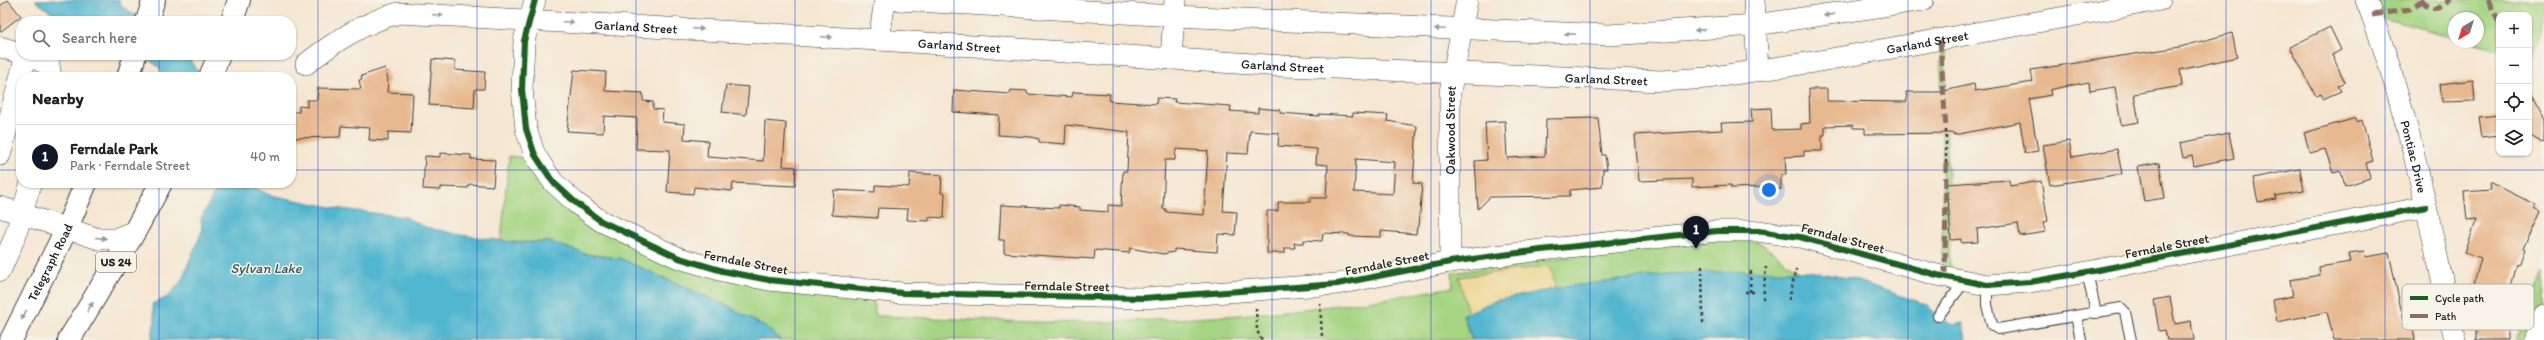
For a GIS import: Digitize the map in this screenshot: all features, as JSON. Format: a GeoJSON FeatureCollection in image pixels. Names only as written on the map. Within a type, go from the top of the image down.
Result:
{"type":"FeatureCollection","features":[{"type":"Feature","properties":{"kind":"highway"},"geometry":{"type":"LineString","coordinates":[[130,72],[133,60]]}},
{"type":"Feature","properties":{"kind":"highway"},"geometry":{"type":"LineString","coordinates":[[212,72],[217,60]]}},
{"type":"Feature","properties":{"kind":"highway","name":"Telegraph Road"},"geometry":{"type":"LineString","coordinates":[[11,340],[66,230],[84,188]]}},
{"type":"Feature","properties":{"kind":"highway","name":"US 24"},"geometry":{"type":"LineString","coordinates":[[69,340],[135,231],[158,188]]}},
{"type":"Feature","properties":{"kind":"street"},"geometry":{"type":"LineString","coordinates":[[879,40],[885,0]]}},
{"type":"Feature","properties":{"kind":"street"},"geometry":{"type":"LineString","coordinates":[[899,0],[1174,8],[1463,30],[1609,35],[1755,25],[1923,0]]}},
{"type":"Feature","properties":{"kind":"street","name":"Oakwood Street"},"geometry":{"type":"LineString","coordinates":[[1450,262],[1450,92],[1463,30],[1467,0]]}},
{"type":"Feature","properties":{"kind":"street"},"geometry":{"type":"LineString","coordinates":[[1754,0],[1758,71]]}},
{"type":"Feature","properties":{"kind":"street","name":"Garland Street"},"geometry":{"type":"LineString","coordinates":[[306,64],[345,36],[377,21],[399,6],[532,10],[879,40],[1171,58],[1454,74],[1662,81],[1707,78],[1758,71],[2104,5],[2160,0]]}},
{"type":"Feature","properties":{"kind":"street","name":"Pontiac Drive"},"geometry":{"type":"LineString","coordinates":[[2366,0],[2381,37],[2406,121],[2443,284]]}},
{"type":"Feature","properties":{"kind":"street"},"geometry":{"type":"LineString","coordinates":[[1171,58],[1174,8]]}},
{"type":"Feature","properties":{"kind":"street","name":"Ferndale Street"},"geometry":{"type":"LineString","coordinates":[[532,10],[524,41],[522,89],[526,129],[535,155],[553,182],[576,203],[601,221],[679,258],[723,271],[769,280],[902,293],[1144,298],[1337,284],[1450,262],[1541,250],[1717,231],[1758,231],[1800,237],[1965,282],[1988,285],[2030,282],[2087,272],[2426,207]]}},
{"type":"Feature","properties":{"kind":"street"},"geometry":{"type":"LineString","coordinates":[[0,47],[16,52]]}},
{"type":"Feature","properties":{"kind":"street"},"geometry":{"type":"LineString","coordinates":[[20,72],[24,60]]}},
{"type":"Feature","properties":{"kind":"street"},"geometry":{"type":"LineString","coordinates":[[38,60],[49,65],[50,72]]}},
{"type":"Feature","properties":{"kind":"street"},"geometry":{"type":"LineString","coordinates":[[0,155],[4,122],[16,85]]}},
{"type":"Feature","properties":{"kind":"street"},"geometry":{"type":"LineString","coordinates":[[0,271],[22,214],[30,188]]}},
{"type":"Feature","properties":{"kind":"street"},"geometry":{"type":"LineString","coordinates":[[0,207],[66,230],[99,239],[115,239],[135,231]]}},
{"type":"Feature","properties":{"kind":"street"},"geometry":{"type":"LineString","coordinates":[[2535,340],[2544,316]]}},
{"type":"Feature","properties":{"kind":"street","name":"Pontiac Drive"},"geometry":{"type":"LineString","coordinates":[[2453,330],[2455,340]]}},
{"type":"Feature","properties":{"kind":"lane"},"geometry":{"type":"LineString","coordinates":[[2087,272],[2096,313]]}},
{"type":"Feature","properties":{"kind":"lane"},"geometry":{"type":"LineString","coordinates":[[1938,316],[1965,282]]}},
{"type":"Feature","properties":{"kind":"lane"},"geometry":{"type":"LineString","coordinates":[[1988,285],[1987,305],[1992,325],[1998,329],[2121,308],[2125,312],[2131,340]]}},
{"type":"Feature","properties":{"kind":"lane"},"geometry":{"type":"LineString","coordinates":[[2076,316],[2081,340]]}},
{"type":"Feature","properties":{"kind":"path"},"geometry":{"type":"LineString","coordinates":[[1946,130],[1946,163]]}},
{"type":"Feature","properties":{"kind":"path"},"geometry":{"type":"LineString","coordinates":[[1702,266],[1703,323]]}},
{"type":"Feature","properties":{"kind":"path"},"geometry":{"type":"LineString","coordinates":[[1763,299],[1766,267]]}},
{"type":"Feature","properties":{"kind":"path"},"geometry":{"type":"LineString","coordinates":[[1750,292],[1751,268]]}},
{"type":"Feature","properties":{"kind":"path"},"geometry":{"type":"LineString","coordinates":[[1789,300],[1796,269]]}},
{"type":"Feature","properties":{"kind":"path"},"geometry":{"type":"LineString","coordinates":[[1745,292],[1754,292]]}},
{"type":"Feature","properties":{"kind":"path"},"geometry":{"type":"LineString","coordinates":[[1321,307],[1322,336]]}},
{"type":"Feature","properties":{"kind":"path"},"geometry":{"type":"LineString","coordinates":[[1256,313],[1257,331],[1262,340]]}},
{"type":"Feature","properties":{"kind":"green space"},"geometry":{"type":"Polygon","coordinates":[[[2375,0],[2544,0],[2544,14],[2534,59],[2532,58],[2532,12],[2496,12],[2496,48],[2484,45],[2484,12],[2448,12],[2448,35],[2382,18],[2375,0]]]}},
{"type":"Feature","properties":{"kind":"green space"},"geometry":{"type":"Polygon","coordinates":[[[1945,49],[1950,272],[1943,270],[1941,50],[1945,49]]]}},
{"type":"Feature","properties":{"kind":"green space"},"geometry":{"type":"Polygon","coordinates":[[[509,156],[526,158],[617,239],[873,299],[875,316],[1017,322],[1102,322],[1146,321],[1278,312],[1409,295],[1453,287],[1452,273],[1532,261],[1684,243],[1740,240],[1759,242],[1798,271],[1669,274],[1564,287],[1494,301],[1463,315],[1472,340],[781,340],[770,331],[730,307],[619,258],[585,254],[550,242],[501,242],[509,156]]]}},
{"type":"Feature","properties":{"kind":"green space"},"geometry":{"type":"Polygon","coordinates":[[[2544,273],[2544,340],[2516,340],[2520,330],[2534,330],[2534,297],[2544,273]]]}},
{"type":"Feature","properties":{"kind":"sand"},"geometry":{"type":"Polygon","coordinates":[[[1548,266],[1553,274],[1555,289],[1494,301],[1468,313],[1459,277],[1548,266]]]}},
{"type":"Feature","properties":{"kind":"water"},"geometry":{"type":"Polygon","coordinates":[[[35,0],[119,0],[121,6],[136,16],[60,16],[35,0]]]}},
{"type":"Feature","properties":{"kind":"water"},"geometry":{"type":"Polygon","coordinates":[[[149,60],[190,60],[198,72],[162,72],[159,67],[149,60]]]}},
{"type":"Feature","properties":{"kind":"water","name":"Sylvan Lake"},"geometry":{"type":"Polygon","coordinates":[[[217,188],[255,188],[270,195],[341,209],[405,217],[425,227],[461,235],[519,243],[550,242],[585,254],[619,258],[730,307],[765,327],[781,340],[151,340],[155,321],[152,304],[168,297],[181,281],[202,231],[201,218],[217,188]]]}},
{"type":"Feature","properties":{"kind":"water"},"geometry":{"type":"Polygon","coordinates":[[[1745,271],[1809,271],[1852,279],[1927,305],[1938,316],[1952,325],[1963,323],[1966,340],[1472,340],[1463,315],[1494,301],[1564,287],[1669,274],[1745,271]]]}},
{"type":"Feature","properties":{"kind":"building"},"geometry":{"type":"Polygon","coordinates":[[[8,0],[21,16],[16,16],[16,20],[0,32],[0,6],[8,0]]]}},
{"type":"Feature","properties":{"kind":"building"},"geometry":{"type":"Polygon","coordinates":[[[2330,27],[2341,50],[2332,55],[2345,82],[2338,86],[2341,91],[2323,99],[2320,94],[2316,96],[2290,47],[2330,27]]]}},
{"type":"Feature","properties":{"kind":"building"},"geometry":{"type":"Polygon","coordinates":[[[2232,33],[2237,57],[2180,70],[2182,86],[2134,94],[2139,122],[2121,125],[2115,87],[2090,91],[2089,82],[2050,90],[2051,95],[2029,99],[2038,151],[2025,153],[2020,122],[1954,135],[1954,133],[1865,134],[1865,128],[1853,128],[1853,125],[1825,126],[1825,135],[1822,135],[1822,151],[1804,151],[1804,156],[1785,157],[1786,175],[1781,175],[1781,189],[1766,190],[1766,187],[1731,188],[1731,185],[1692,187],[1692,179],[1639,181],[1635,135],[1722,130],[1721,123],[1752,122],[1751,109],[1771,108],[1772,130],[1801,129],[1801,124],[1810,123],[1809,89],[1827,89],[1827,101],[1907,102],[1906,92],[1940,92],[1974,84],[1975,91],[2033,82],[2031,70],[2180,47],[2232,33]]]}},
{"type":"Feature","properties":{"kind":"building"},"geometry":{"type":"Polygon","coordinates":[[[432,59],[455,61],[455,70],[485,72],[484,89],[475,89],[474,108],[429,105],[432,59]]]}},
{"type":"Feature","properties":{"kind":"building"},"geometry":{"type":"Polygon","coordinates":[[[385,68],[388,79],[387,92],[413,93],[411,133],[388,132],[388,141],[369,140],[370,128],[341,126],[340,137],[296,138],[296,112],[299,112],[299,106],[307,107],[307,100],[317,100],[318,88],[361,89],[359,80],[362,79],[361,76],[385,68]]]}},
{"type":"Feature","properties":{"kind":"building"},"geometry":{"type":"Polygon","coordinates":[[[574,70],[606,72],[605,91],[643,93],[643,101],[653,102],[653,109],[663,110],[662,122],[685,124],[684,139],[708,141],[707,157],[763,161],[765,121],[786,123],[783,166],[796,167],[795,186],[733,183],[732,191],[694,187],[693,194],[667,192],[670,150],[636,149],[637,118],[604,116],[603,133],[567,131],[574,70]]]}},
{"type":"Feature","properties":{"kind":"building"},"geometry":{"type":"Polygon","coordinates":[[[2473,80],[2475,101],[2442,102],[2440,84],[2473,80]]]}},
{"type":"Feature","properties":{"kind":"building"},"geometry":{"type":"Polygon","coordinates":[[[726,85],[749,87],[746,115],[722,112],[726,85]]]}},
{"type":"Feature","properties":{"kind":"building"},"geometry":{"type":"Polygon","coordinates":[[[954,90],[1010,94],[1011,90],[1027,91],[1027,94],[1072,97],[1073,92],[1110,94],[1109,101],[1156,104],[1157,98],[1175,99],[1174,102],[1231,106],[1230,111],[1258,113],[1258,108],[1280,110],[1280,113],[1319,116],[1319,114],[1353,116],[1353,113],[1388,115],[1387,121],[1417,126],[1413,183],[1422,184],[1419,227],[1417,227],[1416,234],[1381,231],[1381,237],[1349,236],[1349,234],[1323,233],[1322,241],[1304,240],[1304,243],[1294,243],[1295,248],[1285,248],[1285,253],[1267,253],[1267,211],[1278,211],[1278,202],[1310,202],[1310,198],[1326,198],[1328,165],[1316,164],[1317,149],[1278,146],[1279,133],[1250,131],[1248,154],[1227,153],[1223,211],[1237,212],[1235,235],[1218,234],[1217,252],[1174,249],[1174,252],[1163,254],[1130,248],[1129,253],[1095,250],[1094,259],[1004,253],[1004,240],[999,240],[1001,205],[1059,208],[1059,205],[1080,207],[1080,210],[1108,212],[1108,205],[1121,206],[1123,171],[1127,171],[1129,132],[1066,125],[1065,144],[1039,142],[1039,139],[1031,137],[998,135],[999,115],[953,112],[954,90]],[[1176,149],[1175,160],[1165,160],[1163,209],[1166,209],[1166,212],[1204,215],[1208,151],[1176,149]],[[1356,159],[1354,192],[1393,194],[1395,162],[1356,159]]]}},
{"type":"Feature","properties":{"kind":"building"},"geometry":{"type":"Polygon","coordinates":[[[2532,94],[2544,119],[2544,143],[2532,136],[2532,94]]]}},
{"type":"Feature","properties":{"kind":"building"},"geometry":{"type":"Polygon","coordinates":[[[2496,115],[2496,135],[2482,137],[2479,117],[2496,115]]]}},
{"type":"Feature","properties":{"kind":"building"},"geometry":{"type":"Polygon","coordinates":[[[1598,118],[1602,155],[1605,155],[1607,169],[1603,169],[1602,187],[1570,190],[1570,196],[1490,197],[1478,209],[1475,161],[1487,160],[1485,122],[1505,121],[1507,158],[1545,156],[1546,119],[1598,118]]]}},
{"type":"Feature","properties":{"kind":"building"},"geometry":{"type":"Polygon","coordinates":[[[2356,118],[2357,122],[2362,120],[2373,161],[2366,163],[2370,178],[2345,186],[2341,171],[2333,173],[2325,149],[2310,153],[2304,133],[2356,118]]]}},
{"type":"Feature","properties":{"kind":"building"},"geometry":{"type":"Polygon","coordinates":[[[2229,133],[2234,158],[2194,166],[2192,156],[2183,158],[2180,143],[2229,133]]]}},
{"type":"Feature","properties":{"kind":"building"},"geometry":{"type":"Polygon","coordinates":[[[2069,141],[2072,157],[2117,149],[2122,174],[2050,185],[2043,145],[2069,141]]]}},
{"type":"Feature","properties":{"kind":"building"},"geometry":{"type":"Polygon","coordinates":[[[440,153],[471,155],[471,159],[495,160],[493,186],[469,184],[468,188],[441,187],[441,190],[423,189],[425,156],[440,157],[440,153]]]}},
{"type":"Feature","properties":{"kind":"building"},"geometry":{"type":"Polygon","coordinates":[[[2159,163],[2165,198],[2144,201],[2138,167],[2159,163]]]}},
{"type":"Feature","properties":{"kind":"building"},"geometry":{"type":"Polygon","coordinates":[[[2300,169],[2304,191],[2275,196],[2276,199],[2258,202],[2253,178],[2300,169]]]}},
{"type":"Feature","properties":{"kind":"building"},"geometry":{"type":"Polygon","coordinates":[[[910,173],[942,175],[941,193],[945,193],[944,218],[929,217],[929,221],[907,220],[908,209],[878,208],[877,218],[832,215],[834,190],[875,192],[875,185],[909,187],[910,173]]]}},
{"type":"Feature","properties":{"kind":"building"},"geometry":{"type":"Polygon","coordinates":[[[2009,180],[2010,186],[2041,181],[2048,221],[2044,222],[2046,232],[2020,236],[2018,223],[1977,229],[1978,242],[1961,243],[1961,239],[1951,240],[1947,184],[2009,180]]]}},
{"type":"Feature","properties":{"kind":"building"},"geometry":{"type":"Polygon","coordinates":[[[2490,182],[2536,205],[2534,208],[2541,212],[2523,248],[2525,249],[2519,265],[2516,264],[2511,284],[2474,284],[2481,258],[2465,252],[2477,219],[2467,220],[2464,192],[2491,190],[2490,182]]]}},
{"type":"Feature","properties":{"kind":"building"},"geometry":{"type":"Polygon","coordinates":[[[2364,251],[2365,257],[2389,253],[2402,314],[2402,330],[2413,330],[2415,340],[2334,340],[2327,312],[2277,322],[2273,300],[2293,296],[2290,280],[2320,275],[2319,267],[2351,262],[2349,253],[2364,251]]]}},
{"type":"Feature","properties":{"kind":"building"},"geometry":{"type":"Polygon","coordinates":[[[2170,297],[2175,324],[2191,321],[2194,340],[2167,340],[2165,330],[2159,331],[2154,300],[2170,297]]]}},
{"type":"Feature","properties":{"kind":"building"},"geometry":{"type":"Polygon","coordinates":[[[2476,330],[2507,330],[2507,340],[2476,340],[2476,330]]]}},
{"type":"Feature","properties":{"kind":"marked path"},"geometry":{"type":"LineString","coordinates":[[2420,0],[2428,7],[2435,9],[2450,0]]}},
{"type":"Feature","properties":{"kind":"marked path"},"geometry":{"type":"LineString","coordinates":[[2488,0],[2496,16]]}},
{"type":"Feature","properties":{"kind":"marked path"},"geometry":{"type":"LineString","coordinates":[[2372,15],[2410,9],[2421,2]]}},
{"type":"Feature","properties":{"kind":"marked path"},"geometry":{"type":"LineString","coordinates":[[1940,40],[1946,130]]}},
{"type":"Feature","properties":{"kind":"marked path"},"geometry":{"type":"LineString","coordinates":[[1945,277],[1946,163]]}},
{"type":"Feature","properties":{"kind":"cycle path"},"geometry":{"type":"LineString","coordinates":[[535,0],[524,41],[522,89],[526,129],[535,155],[553,182],[576,203],[601,221],[679,258],[723,271],[769,280],[902,293],[1144,298],[1337,284],[1450,262],[1541,250],[1717,231],[1758,231],[1800,237],[1937,275],[1987,285],[2030,282],[2087,272],[2426,207]]}},
{"type":"Feature","properties":{"kind":"place","name":"Ferndale Park"},"geometry":{"type":"Point","coordinates":[1696,249]}}]}
